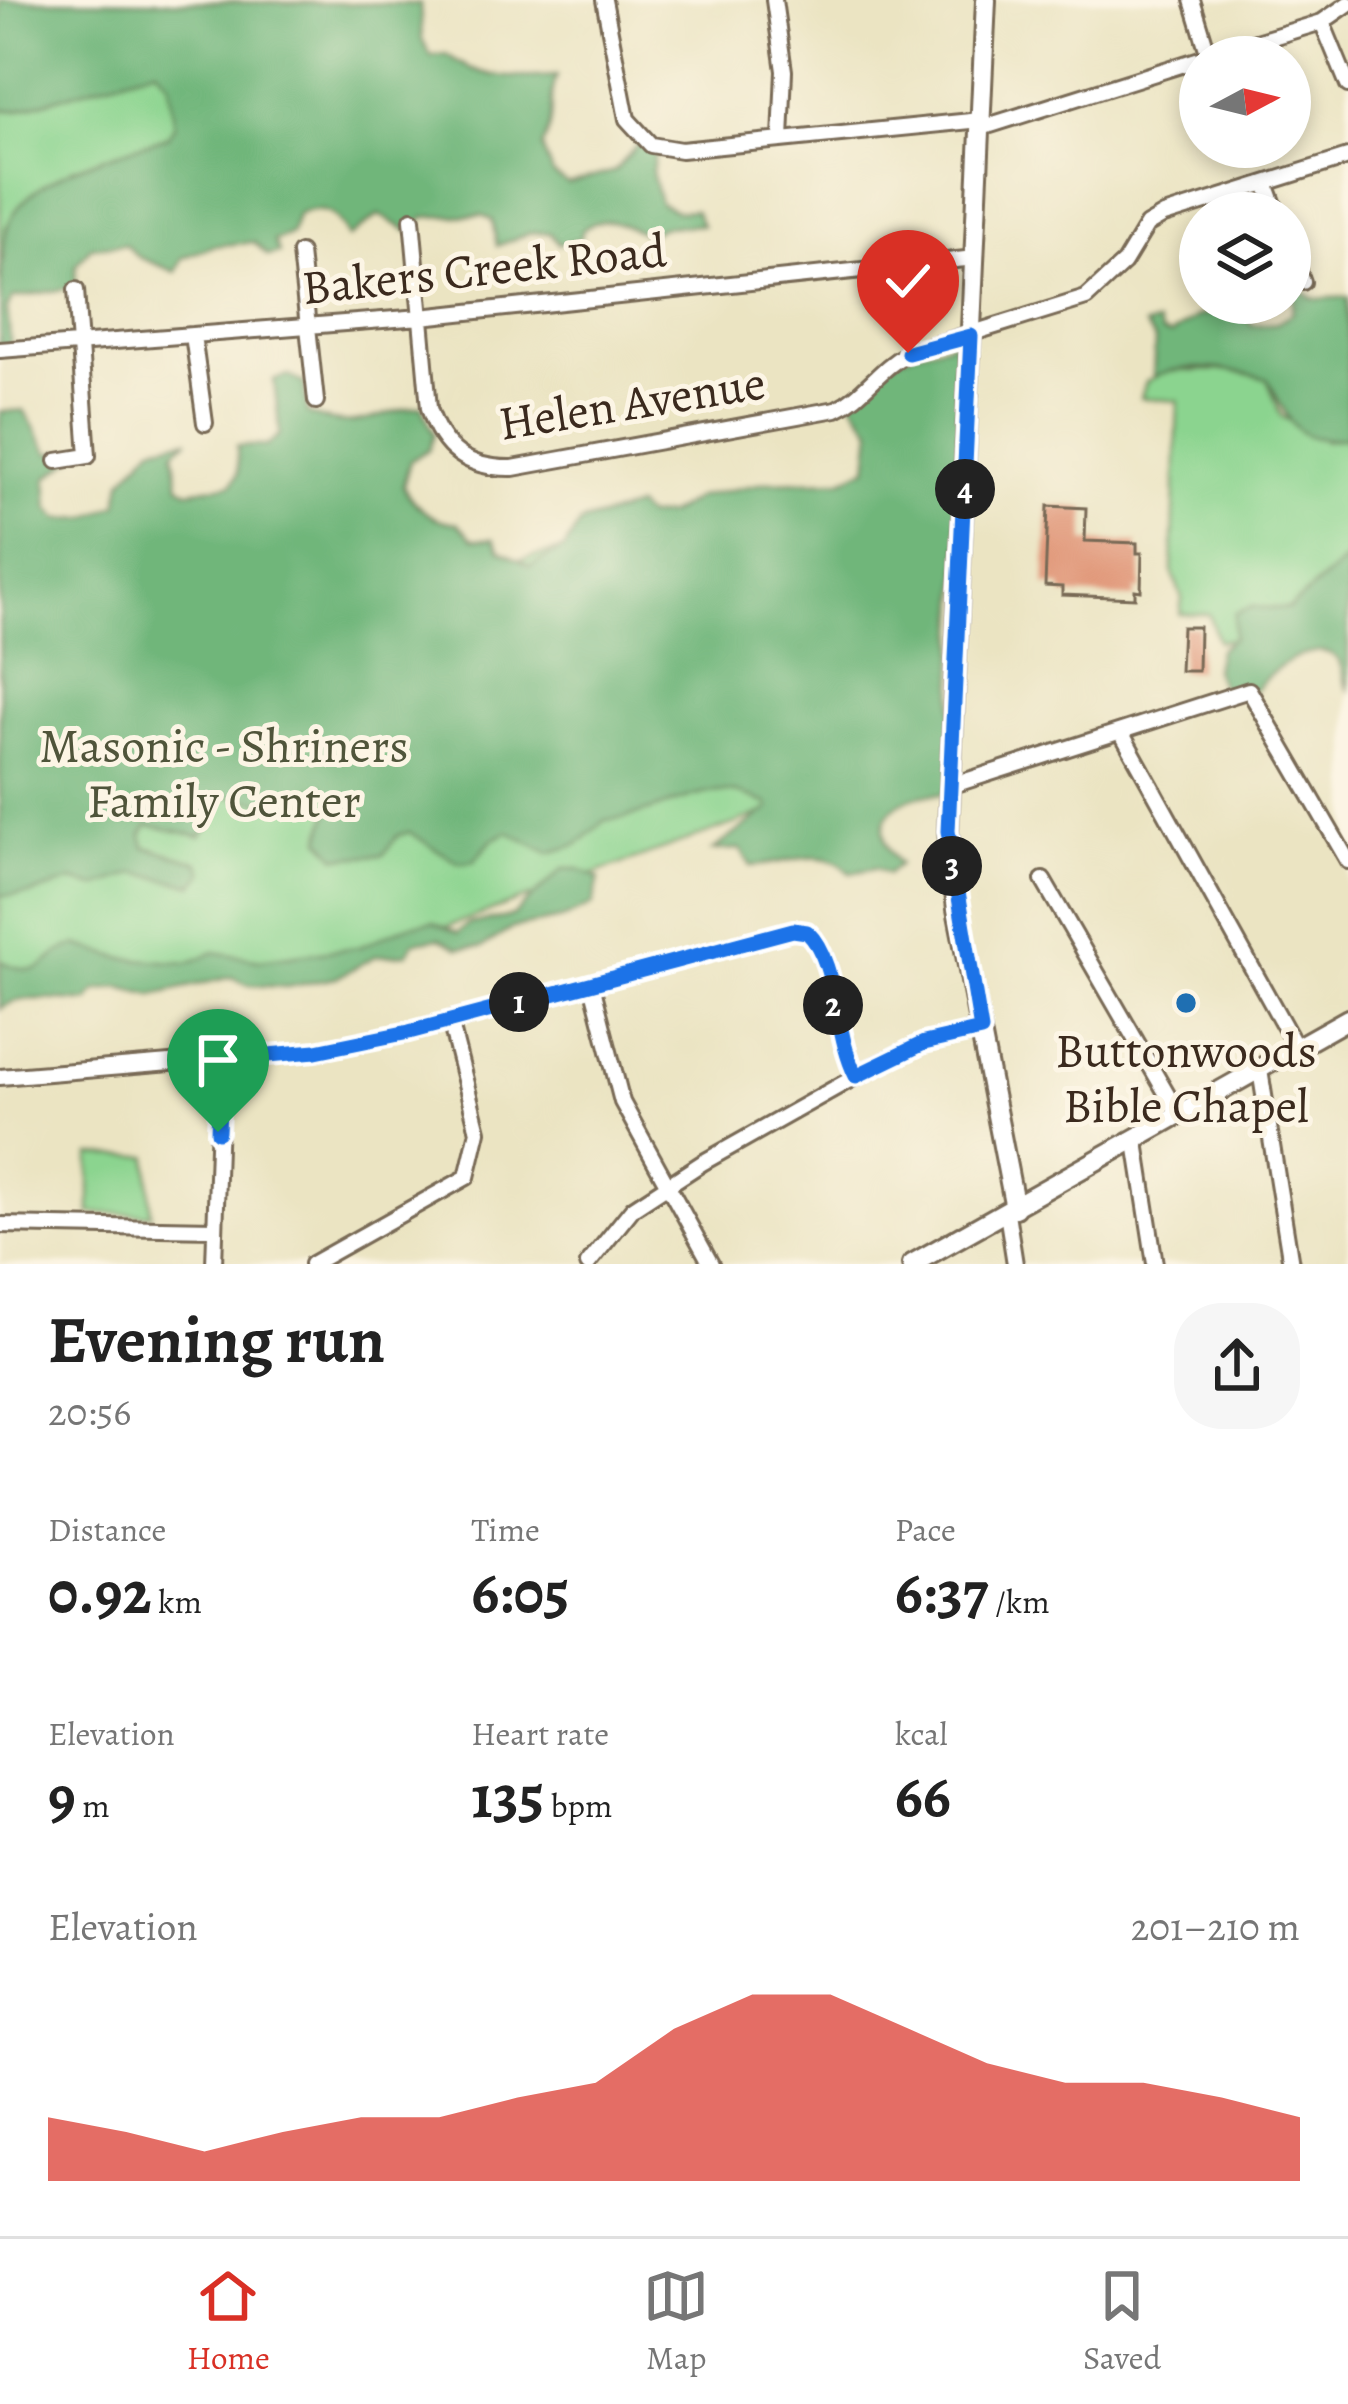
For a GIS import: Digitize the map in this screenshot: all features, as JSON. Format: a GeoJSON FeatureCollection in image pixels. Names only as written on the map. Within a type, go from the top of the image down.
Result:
{"type":"FeatureCollection","features":[{"type":"Feature","properties":{"kind":"street"},"geometry":{"type":"LineString","coordinates":[[604,0],[622,102],[637,134],[651,145],[681,150],[981,124],[1179,65]]}},
{"type":"Feature","properties":{"kind":"street"},"geometry":{"type":"LineString","coordinates":[[774,0],[784,71],[781,139]]}},
{"type":"Feature","properties":{"kind":"street"},"geometry":{"type":"LineString","coordinates":[[986,0],[948,831],[957,909],[1011,1210],[1015,1264]]}},
{"type":"Feature","properties":{"kind":"street"},"geometry":{"type":"LineString","coordinates":[[1192,0],[1200,36]]}},
{"type":"Feature","properties":{"kind":"street"},"geometry":{"type":"LineString","coordinates":[[1275,36],[1322,22],[1348,4]]}},
{"type":"Feature","properties":{"kind":"street"},"geometry":{"type":"LineString","coordinates":[[1322,22],[1348,86]]}},
{"type":"Feature","properties":{"kind":"street","name":"Helen Avenue"},"geometry":{"type":"LineString","coordinates":[[412,219],[435,429],[461,458],[494,469],[836,409],[860,393],[881,367],[908,353],[1086,298],[1124,263],[1147,225],[1164,214],[1267,186],[1348,157]]}},
{"type":"Feature","properties":{"kind":"street"},"geometry":{"type":"LineString","coordinates":[[1267,186],[1269,192]]}},
{"type":"Feature","properties":{"kind":"street"},"geometry":{"type":"LineString","coordinates":[[300,254],[316,401]]}},
{"type":"Feature","properties":{"kind":"street","name":"Bakers Creek Road"},"geometry":{"type":"LineString","coordinates":[[0,350],[421,317],[975,258]]}},
{"type":"Feature","properties":{"kind":"street"},"geometry":{"type":"LineString","coordinates":[[57,461],[88,456],[76,290]]}},
{"type":"Feature","properties":{"kind":"street"},"geometry":{"type":"LineString","coordinates":[[193,335],[205,423]]}},
{"type":"Feature","properties":{"kind":"street"},"geometry":{"type":"LineString","coordinates":[[950,786],[1249,690],[1348,861]]}},
{"type":"Feature","properties":{"kind":"street"},"geometry":{"type":"LineString","coordinates":[[1120,731],[1298,1049]]}},
{"type":"Feature","properties":{"kind":"street"},"geometry":{"type":"LineString","coordinates":[[1043,880],[1180,1117]]}},
{"type":"Feature","properties":{"kind":"street"},"geometry":{"type":"LineString","coordinates":[[0,1077],[316,1051],[592,985],[769,934],[806,932],[824,956],[840,1042],[856,1076]]}},
{"type":"Feature","properties":{"kind":"street"},"geometry":{"type":"LineString","coordinates":[[592,985],[622,1102],[711,1264]]}},
{"type":"Feature","properties":{"kind":"street"},"geometry":{"type":"LineString","coordinates":[[912,1264],[1348,1019]]}},
{"type":"Feature","properties":{"kind":"street"},"geometry":{"type":"LineString","coordinates":[[312,1264],[467,1178],[478,1131],[450,1021]]}},
{"type":"Feature","properties":{"kind":"street"},"geometry":{"type":"LineString","coordinates":[[588,1264],[633,1208],[668,1184],[856,1076],[924,1043],[981,1030]]}},
{"type":"Feature","properties":{"kind":"street"},"geometry":{"type":"LineString","coordinates":[[214,1264],[221,1059]]}},
{"type":"Feature","properties":{"kind":"street"},"geometry":{"type":"LineString","coordinates":[[1260,1070],[1291,1264]]}},
{"type":"Feature","properties":{"kind":"street"},"geometry":{"type":"LineString","coordinates":[[1136,1142],[1155,1264]]}},
{"type":"Feature","properties":{"kind":"street"},"geometry":{"type":"LineString","coordinates":[[0,1225],[214,1229]]}},
{"type":"Feature","properties":{"kind":"green space"},"geometry":{"type":"Polygon","coordinates":[[[0,0],[420,4],[422,39],[431,56],[446,54],[472,69],[498,76],[557,76],[542,147],[552,174],[568,184],[615,171],[639,143],[655,152],[652,172],[660,203],[676,211],[695,210],[702,225],[661,227],[648,235],[616,222],[600,222],[583,229],[580,239],[559,244],[550,233],[532,232],[497,246],[492,220],[482,215],[424,217],[410,232],[379,215],[348,238],[334,217],[315,210],[297,215],[291,235],[274,241],[279,253],[268,256],[254,242],[213,246],[182,258],[176,272],[138,257],[125,244],[91,247],[76,265],[75,287],[13,298],[7,308],[11,351],[0,353],[3,251],[8,225],[19,207],[55,179],[167,137],[175,126],[169,83],[156,68],[18,110],[0,110],[0,0]]]}},
{"type":"Feature","properties":{"kind":"green space"},"geometry":{"type":"Polygon","coordinates":[[[156,67],[169,83],[175,126],[167,137],[72,169],[6,227],[0,282],[0,110],[18,110],[156,67]]]}},
{"type":"Feature","properties":{"kind":"green space"},"geometry":{"type":"Polygon","coordinates":[[[1311,297],[1348,297],[1348,437],[1314,438],[1303,433],[1287,417],[1267,379],[1194,368],[1153,377],[1155,340],[1145,326],[1158,323],[1162,333],[1171,335],[1187,324],[1311,324],[1311,297]]]}},
{"type":"Feature","properties":{"kind":"green space","name":"Masonic - Shriners Family Center"},"geometry":{"type":"Polygon","coordinates":[[[969,338],[949,795],[916,796],[892,810],[884,833],[899,864],[888,874],[876,868],[850,873],[840,864],[816,858],[751,866],[740,849],[713,850],[770,808],[729,792],[605,820],[577,845],[549,853],[508,832],[492,840],[474,861],[459,863],[409,832],[398,835],[383,855],[337,857],[321,839],[333,798],[322,785],[275,805],[219,794],[213,821],[200,836],[148,825],[142,835],[145,847],[199,862],[204,873],[194,885],[136,873],[96,887],[72,881],[31,894],[0,896],[0,412],[24,410],[49,453],[85,450],[47,478],[49,508],[59,519],[87,518],[118,504],[122,481],[153,446],[189,439],[174,451],[179,485],[189,491],[232,484],[238,474],[237,446],[267,446],[280,434],[274,380],[289,376],[304,383],[307,413],[339,422],[422,406],[434,435],[429,449],[410,461],[403,486],[408,494],[432,516],[457,523],[473,539],[494,539],[500,550],[530,566],[564,549],[580,523],[636,507],[645,516],[668,515],[698,497],[768,482],[842,480],[868,467],[872,429],[851,400],[863,384],[903,356],[969,338]]]}},
{"type":"Feature","properties":{"kind":"green space"},"geometry":{"type":"Polygon","coordinates":[[[1238,370],[1267,379],[1281,416],[1325,441],[1348,437],[1348,558],[1289,609],[1252,607],[1233,639],[1218,641],[1209,614],[1180,614],[1182,598],[1172,571],[1178,401],[1141,398],[1146,382],[1166,371],[1238,370]]]}},
{"type":"Feature","properties":{"kind":"green space","name":"Masonic - Shriners Family Center"},"geometry":{"type":"Polygon","coordinates":[[[956,461],[940,750],[329,969],[0,996],[0,542],[434,579],[956,461]]]}},
{"type":"Feature","properties":{"kind":"green space"},"geometry":{"type":"Polygon","coordinates":[[[1348,558],[1348,689],[1339,662],[1320,651],[1281,666],[1254,691],[1225,696],[1214,669],[1218,650],[1233,638],[1235,613],[1252,607],[1289,609],[1348,558]]]}},
{"type":"Feature","properties":{"kind":"green space"},"geometry":{"type":"Polygon","coordinates":[[[563,869],[579,869],[599,878],[593,905],[562,919],[513,928],[482,947],[458,948],[440,938],[414,942],[407,954],[376,956],[336,978],[287,987],[249,985],[231,977],[153,995],[119,987],[96,991],[88,1001],[20,1000],[0,1009],[0,961],[36,969],[76,945],[122,958],[188,963],[215,952],[260,960],[359,947],[409,925],[433,922],[458,933],[468,924],[513,916],[563,869]]]}},
{"type":"Feature","properties":{"kind":"green space"},"geometry":{"type":"Polygon","coordinates":[[[90,1155],[148,1156],[151,1214],[90,1213],[90,1155]]]}},
{"type":"Feature","properties":{"kind":"building"},"geometry":{"type":"Polygon","coordinates":[[[1048,506],[1086,508],[1085,541],[1137,543],[1137,553],[1142,553],[1141,591],[1135,590],[1135,598],[1062,595],[1062,587],[1045,586],[1048,506]]]}},
{"type":"Feature","properties":{"kind":"building"},"geometry":{"type":"Polygon","coordinates":[[[1182,627],[1199,627],[1198,671],[1180,671],[1182,627]]]}},
{"type":"Feature","properties":{"kind":"place","name":"Buttonwoods Bible Chapel"},"geometry":{"type":"Point","coordinates":[1186,1003]}},
{"type":"Feature","properties":{"kind":"route"},"geometry":{"type":"LineString","coordinates":[[218,1132],[221,1059],[316,1051],[409,1032],[793,930],[807,932],[824,956],[840,1042],[856,1076],[924,1043],[981,1030],[957,909],[948,831],[971,336],[908,353]]}}]}
